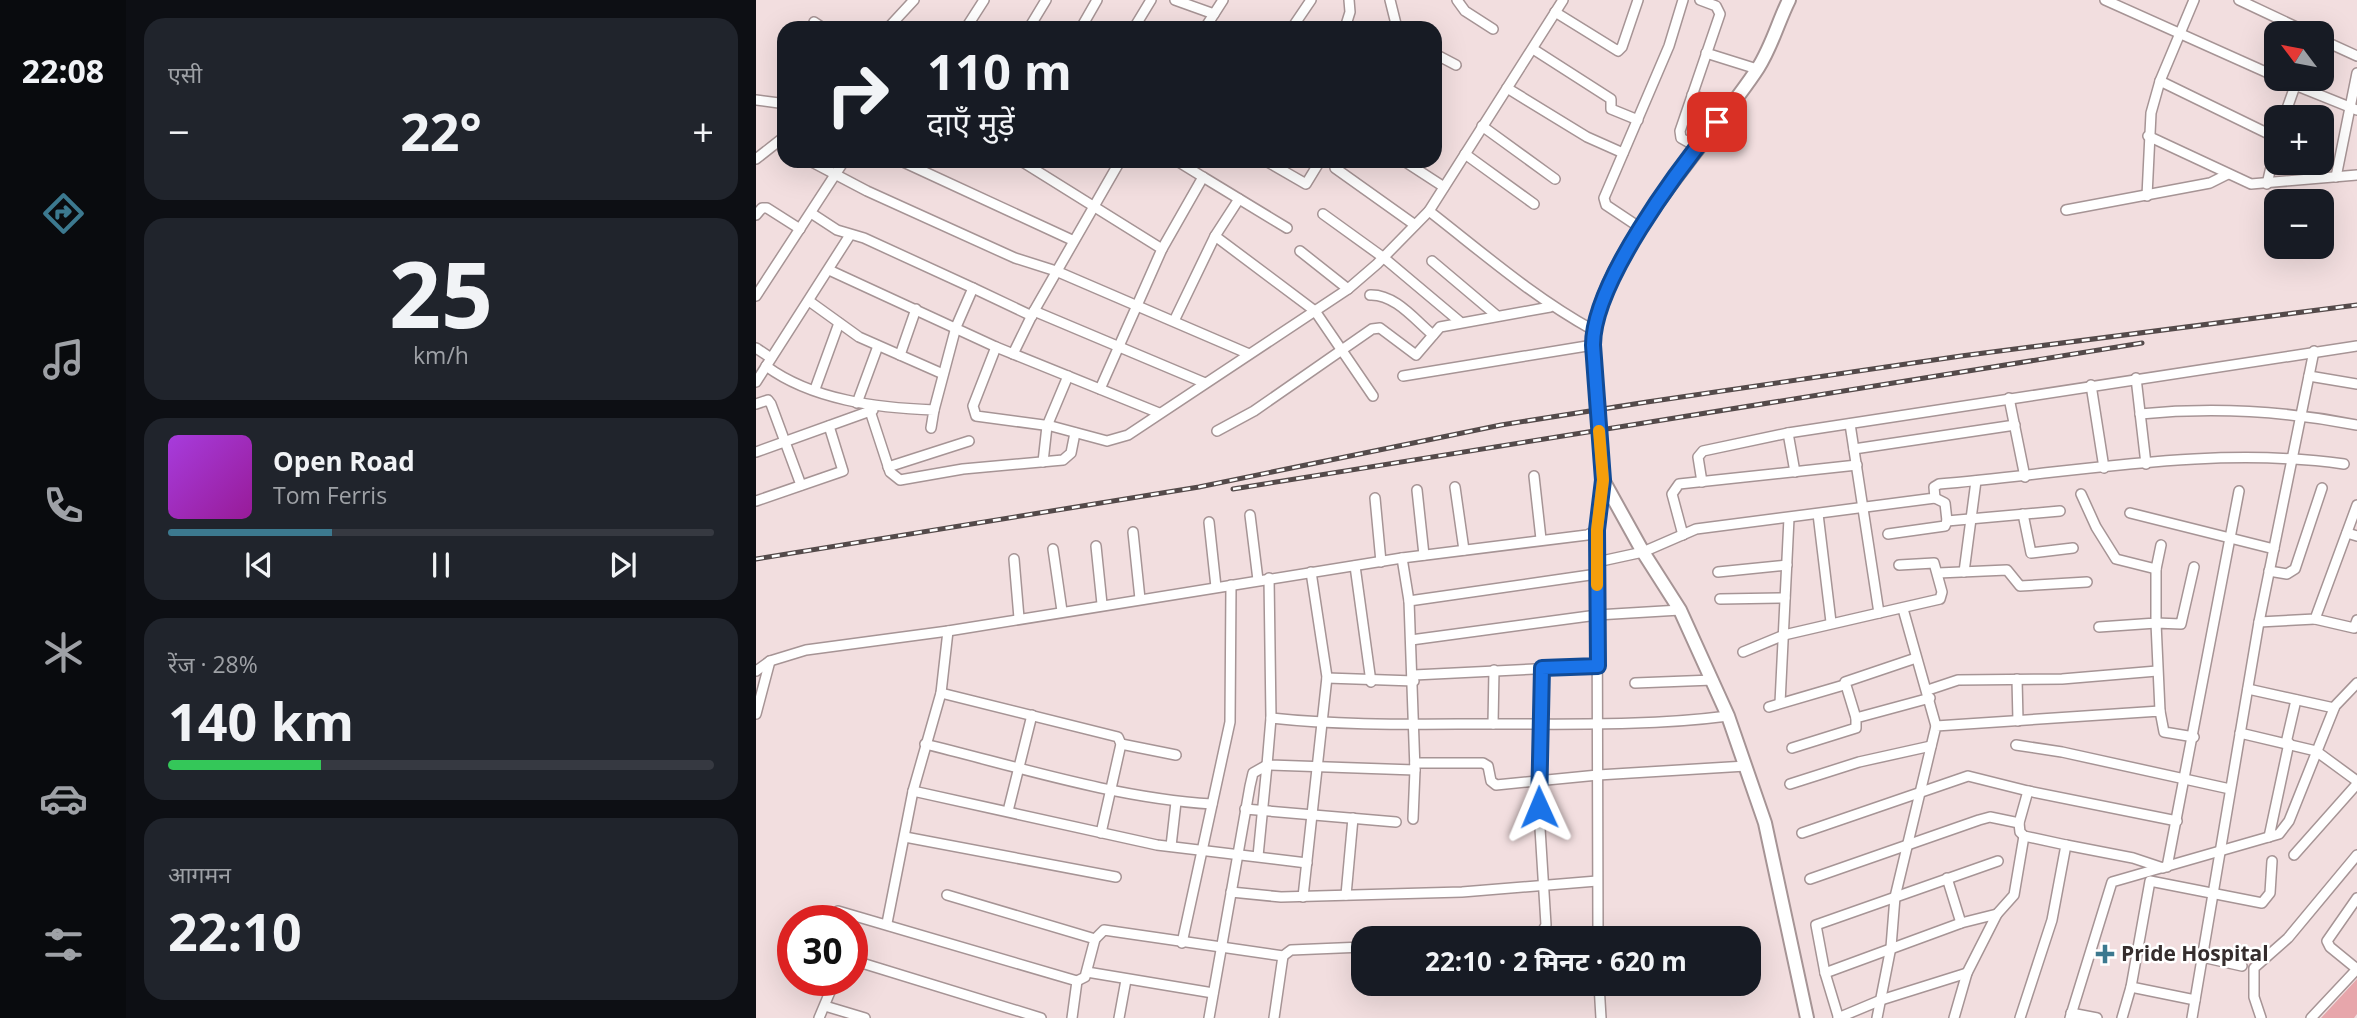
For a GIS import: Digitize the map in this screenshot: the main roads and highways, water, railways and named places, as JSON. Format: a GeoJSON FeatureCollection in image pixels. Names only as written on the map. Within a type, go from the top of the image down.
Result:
{"type":"FeatureCollection","features":[{"type":"Feature","properties":{"kind":"railway"},"geometry":{"type":"LineString","coordinates":[[756,559],[1199,487],[1501,425],[1961,356],[2357,305]]}},
{"type":"Feature","properties":{"kind":"railway"},"geometry":{"type":"LineString","coordinates":[[1233,489],[2142,343]]}},
{"type":"Feature","properties":{"kind":"place","name":"Pride Hospital"},"geometry":{"type":"Point","coordinates":[2105,954]}}]}
